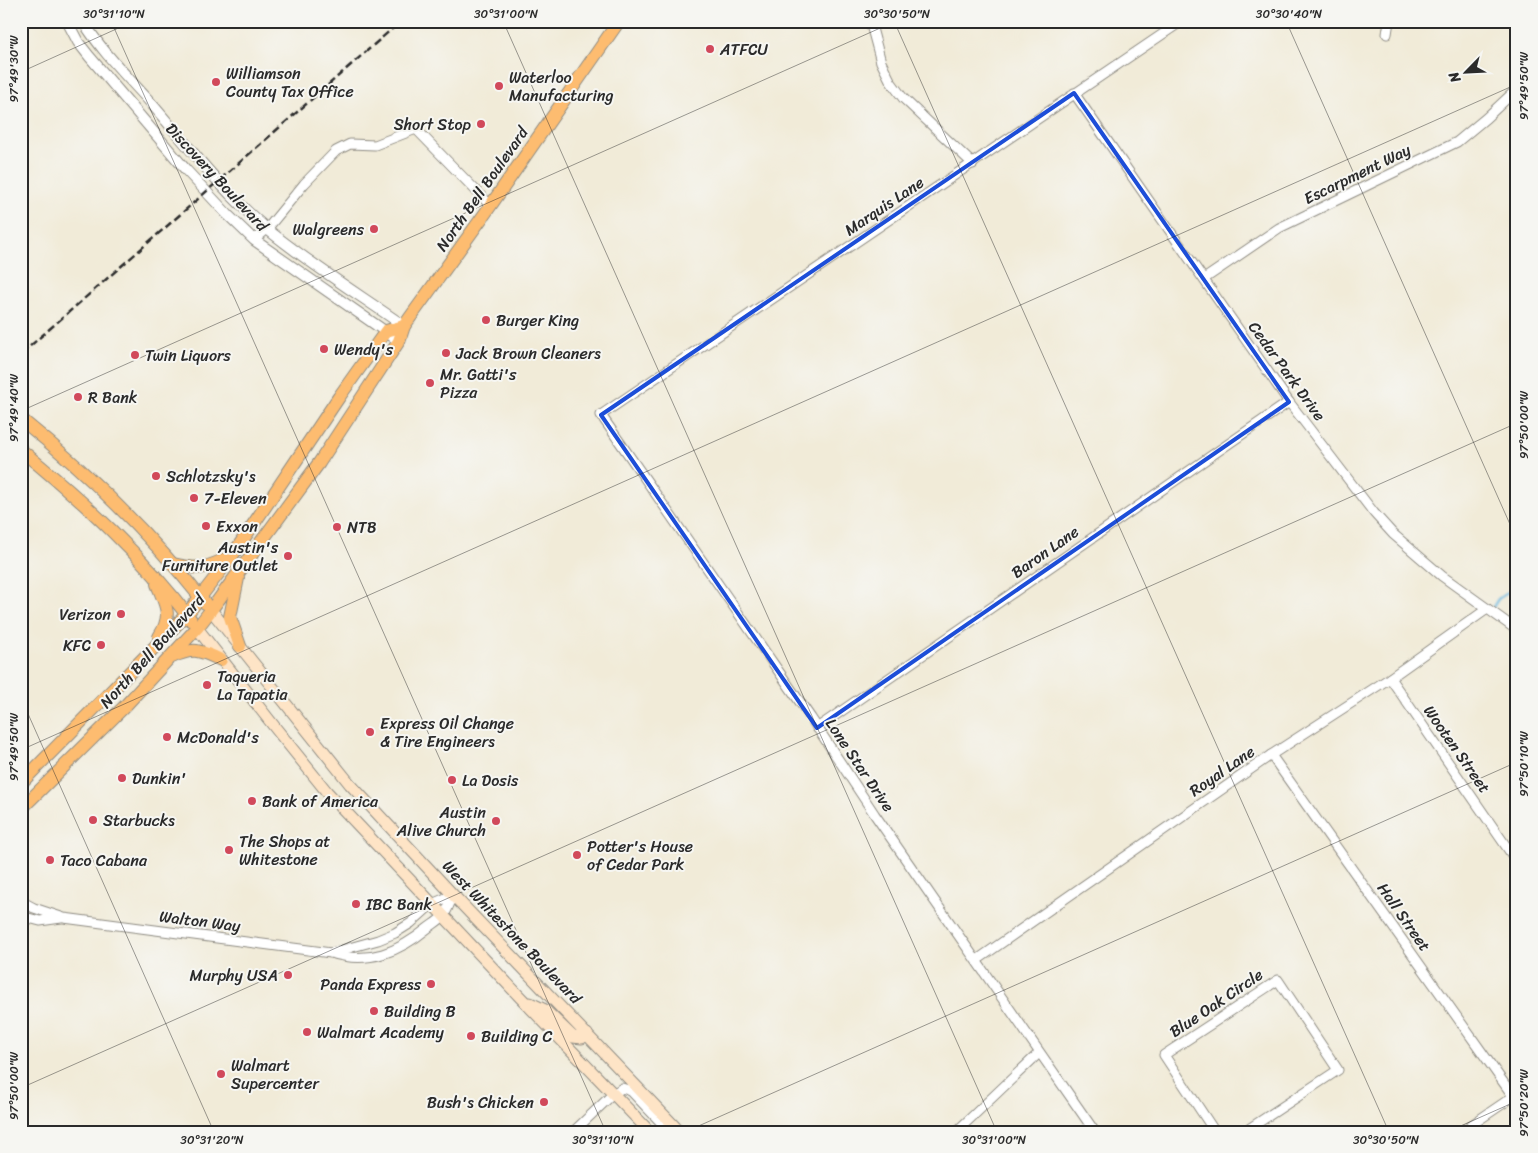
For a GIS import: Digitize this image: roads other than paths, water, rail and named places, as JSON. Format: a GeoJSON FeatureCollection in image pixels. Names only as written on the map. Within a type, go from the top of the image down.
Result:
{"type":"FeatureCollection","features":[{"type":"Feature","properties":{"kind":"main road","name":"North Bell Boulevard"},"geometry":{"type":"LineString","coordinates":[[21,809],[106,725],[198,628],[212,610],[319,463],[399,341],[404,326],[620,21]]}},
{"type":"Feature","properties":{"kind":"main road"},"geometry":{"type":"LineString","coordinates":[[386,331],[404,326]]}},
{"type":"Feature","properties":{"kind":"main road","name":"North Bell Boulevard"},"geometry":{"type":"LineString","coordinates":[[21,783],[201,598],[232,556],[386,331]]}},
{"type":"Feature","properties":{"kind":"main road"},"geometry":{"type":"LineString","coordinates":[[21,419],[63,453],[142,529],[212,610]]}},
{"type":"Feature","properties":{"kind":"main road"},"geometry":{"type":"LineString","coordinates":[[21,450],[108,526],[151,570],[327,792],[650,1132]]}},
{"type":"Feature","properties":{"kind":"main road"},"geometry":{"type":"LineString","coordinates":[[173,564],[203,568],[232,556]]}},
{"type":"Feature","properties":{"kind":"main road"},"geometry":{"type":"LineString","coordinates":[[148,654],[166,627],[168,612],[151,570]]}},
{"type":"Feature","properties":{"kind":"main road"},"geometry":{"type":"LineString","coordinates":[[239,573],[230,617],[240,646]]}},
{"type":"Feature","properties":{"kind":"main road","name":"West Whitestone Boulevard"},"geometry":{"type":"LineString","coordinates":[[212,610],[350,784],[453,895],[680,1132]]}},
{"type":"Feature","properties":{"kind":"main road"},"geometry":{"type":"LineString","coordinates":[[168,660],[184,652],[201,650],[222,660]]}},
{"type":"Feature","properties":{"kind":"main road"},"geometry":{"type":"LineString","coordinates":[[520,997],[545,1010],[573,1038],[582,1038],[587,1034]]}},
{"type":"Feature","properties":{"kind":"street","name":"Discovery Boulevard"},"geometry":{"type":"LineString","coordinates":[[67,21],[78,42],[89,56],[186,170],[228,215],[254,240],[399,341]]}},
{"type":"Feature","properties":{"kind":"street","name":"Discovery Boulevard"},"geometry":{"type":"LineString","coordinates":[[83,21],[108,56],[222,184],[267,229],[404,326]]}},
{"type":"Feature","properties":{"kind":"street"},"geometry":{"type":"LineString","coordinates":[[870,21],[881,62],[890,82],[903,98],[973,164]]}},
{"type":"Feature","properties":{"kind":"street","name":"Marquis Lane"},"geometry":{"type":"LineString","coordinates":[[601,415],[1182,21]]}},
{"type":"Feature","properties":{"kind":"street"},"geometry":{"type":"LineString","coordinates":[[1387,34],[1389,21]]}},
{"type":"Feature","properties":{"kind":"street","name":"Escarpment Way"},"geometry":{"type":"LineString","coordinates":[[1204,279],[1278,228],[1457,142],[1517,89]]}},
{"type":"Feature","properties":{"kind":"street","name":"Cedar Park Drive"},"geometry":{"type":"LineString","coordinates":[[1074,93],[1289,402],[1374,513],[1393,534],[1442,576],[1517,630]]}},
{"type":"Feature","properties":{"kind":"street"},"geometry":{"type":"LineString","coordinates":[[254,240],[267,229],[304,184],[336,151],[350,144],[375,145],[416,129],[490,205]]}},
{"type":"Feature","properties":{"kind":"street","name":"Baron Lane"},"geometry":{"type":"LineString","coordinates":[[818,728],[1289,402]]}},
{"type":"Feature","properties":{"kind":"street","name":"Lone Star Drive"},"geometry":{"type":"LineString","coordinates":[[601,415],[1095,1132]]}},
{"type":"Feature","properties":{"kind":"street","name":"Royal Lane"},"geometry":{"type":"LineString","coordinates":[[977,960],[1272,755],[1390,678],[1486,609]]}},
{"type":"Feature","properties":{"kind":"street","name":"Wooten Street"},"geometry":{"type":"LineString","coordinates":[[1390,678],[1517,862]]}},
{"type":"Feature","properties":{"kind":"street","name":"Hall Street"},"geometry":{"type":"LineString","coordinates":[[1272,755],[1515,1095]]}},
{"type":"Feature","properties":{"kind":"street","name":"Walton Way"},"geometry":{"type":"LineString","coordinates":[[331,953],[378,940],[395,933],[411,923],[432,904],[453,895]]}},
{"type":"Feature","properties":{"kind":"street","name":"Walton Way"},"geometry":{"type":"LineString","coordinates":[[21,901],[34,908],[64,918],[331,953],[345,958],[358,958],[386,953],[414,939],[443,916],[453,895]]}},
{"type":"Feature","properties":{"kind":"street","name":"Walton Way"},"geometry":{"type":"LineString","coordinates":[[21,916],[40,921],[64,918]]}},
{"type":"Feature","properties":{"kind":"street","name":"Blue Oak Circle"},"geometry":{"type":"LineString","coordinates":[[1215,1132],[1164,1056],[1278,980],[1338,1070],[1244,1132]]}},
{"type":"Feature","properties":{"kind":"street"},"geometry":{"type":"LineString","coordinates":[[956,1132],[1039,1053]]}},
{"type":"Feature","properties":{"kind":"street"},"geometry":{"type":"LineString","coordinates":[[573,1132],[613,1094],[622,1088],[631,1091],[670,1132]]}},
{"type":"Feature","properties":{"kind":"street"},"geometry":{"type":"LineString","coordinates":[[1461,1132],[1515,1095]]}},
{"type":"Feature","properties":{"kind":"waterway"},"geometry":{"type":"LineString","coordinates":[[1493,607],[1498,599],[1517,586]]}},
{"type":"Feature","properties":{"kind":"railway"},"geometry":{"type":"LineString","coordinates":[[21,354],[401,21]]}},
{"type":"Feature","properties":{"kind":"place","name":"ATFCU"},"geometry":{"type":"Point","coordinates":[710,49]}},
{"type":"Feature","properties":{"kind":"place","name":"Williamson County Tax Office"},"geometry":{"type":"Point","coordinates":[216,82]}},
{"type":"Feature","properties":{"kind":"place","name":"Waterloo Manufacturing"},"geometry":{"type":"Point","coordinates":[499,86]}},
{"type":"Feature","properties":{"kind":"place","name":"Short Stop"},"geometry":{"type":"Point","coordinates":[481,124]}},
{"type":"Feature","properties":{"kind":"place","name":"Walgreens"},"geometry":{"type":"Point","coordinates":[374,229]}},
{"type":"Feature","properties":{"kind":"place","name":"Burger King"},"geometry":{"type":"Point","coordinates":[486,320]}},
{"type":"Feature","properties":{"kind":"place","name":"Wendy's"},"geometry":{"type":"Point","coordinates":[324,349]}},
{"type":"Feature","properties":{"kind":"place","name":"Jack Brown Cleaners"},"geometry":{"type":"Point","coordinates":[446,353]}},
{"type":"Feature","properties":{"kind":"place","name":"Twin Liquors"},"geometry":{"type":"Point","coordinates":[135,355]}},
{"type":"Feature","properties":{"kind":"place","name":"Mr. Gatti's Pizza"},"geometry":{"type":"Point","coordinates":[430,383]}},
{"type":"Feature","properties":{"kind":"place","name":"R Bank"},"geometry":{"type":"Point","coordinates":[78,397]}},
{"type":"Feature","properties":{"kind":"place","name":"Schlotzsky's"},"geometry":{"type":"Point","coordinates":[156,476]}},
{"type":"Feature","properties":{"kind":"place","name":"7-Eleven"},"geometry":{"type":"Point","coordinates":[194,498]}},
{"type":"Feature","properties":{"kind":"place","name":"Exxon"},"geometry":{"type":"Point","coordinates":[206,526]}},
{"type":"Feature","properties":{"kind":"place","name":"NTB"},"geometry":{"type":"Point","coordinates":[337,527]}},
{"type":"Feature","properties":{"kind":"place","name":"Austin's Furniture Outlet"},"geometry":{"type":"Point","coordinates":[288,556]}},
{"type":"Feature","properties":{"kind":"place","name":"Verizon"},"geometry":{"type":"Point","coordinates":[121,614]}},
{"type":"Feature","properties":{"kind":"place","name":"KFC"},"geometry":{"type":"Point","coordinates":[101,645]}},
{"type":"Feature","properties":{"kind":"place","name":"Taqueria La Tapatia"},"geometry":{"type":"Point","coordinates":[207,685]}},
{"type":"Feature","properties":{"kind":"place","name":"Express Oil Change & Tire Engineers"},"geometry":{"type":"Point","coordinates":[370,732]}},
{"type":"Feature","properties":{"kind":"place","name":"McDonald's"},"geometry":{"type":"Point","coordinates":[167,737]}},
{"type":"Feature","properties":{"kind":"place","name":"Dunkin'"},"geometry":{"type":"Point","coordinates":[122,778]}},
{"type":"Feature","properties":{"kind":"place","name":"La Dosis"},"geometry":{"type":"Point","coordinates":[452,780]}},
{"type":"Feature","properties":{"kind":"place","name":"Bank of America"},"geometry":{"type":"Point","coordinates":[252,801]}},
{"type":"Feature","properties":{"kind":"place","name":"Starbucks"},"geometry":{"type":"Point","coordinates":[93,820]}},
{"type":"Feature","properties":{"kind":"place","name":"Austin Alive Church"},"geometry":{"type":"Point","coordinates":[496,821]}},
{"type":"Feature","properties":{"kind":"place","name":"The Shops at Whitestone"},"geometry":{"type":"Point","coordinates":[229,850]}},
{"type":"Feature","properties":{"kind":"place","name":"Potter's House of Cedar Park"},"geometry":{"type":"Point","coordinates":[577,855]}},
{"type":"Feature","properties":{"kind":"place","name":"Taco Cabana"},"geometry":{"type":"Point","coordinates":[50,860]}},
{"type":"Feature","properties":{"kind":"place","name":"IBC Bank"},"geometry":{"type":"Point","coordinates":[356,904]}},
{"type":"Feature","properties":{"kind":"place","name":"Murphy USA"},"geometry":{"type":"Point","coordinates":[288,975]}},
{"type":"Feature","properties":{"kind":"place","name":"Panda Express"},"geometry":{"type":"Point","coordinates":[431,984]}},
{"type":"Feature","properties":{"kind":"place","name":"Building B"},"geometry":{"type":"Point","coordinates":[374,1011]}},
{"type":"Feature","properties":{"kind":"place","name":"Walmart Academy"},"geometry":{"type":"Point","coordinates":[307,1032]}},
{"type":"Feature","properties":{"kind":"place","name":"Building C"},"geometry":{"type":"Point","coordinates":[471,1036]}},
{"type":"Feature","properties":{"kind":"place","name":"Walmart Supercenter"},"geometry":{"type":"Point","coordinates":[221,1074]}},
{"type":"Feature","properties":{"kind":"place","name":"Bush's Chicken"},"geometry":{"type":"Point","coordinates":[544,1102]}}]}
